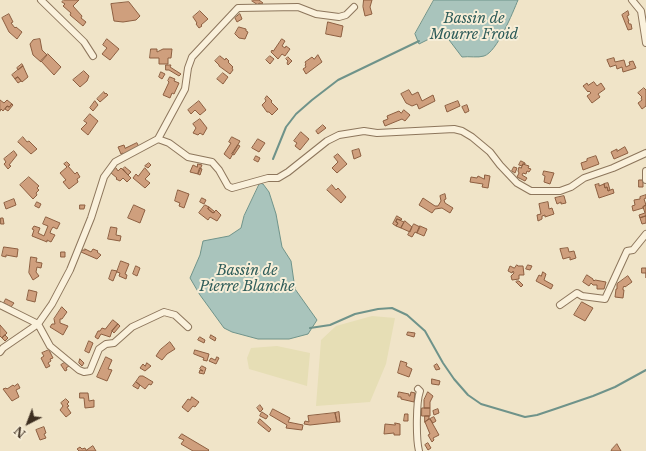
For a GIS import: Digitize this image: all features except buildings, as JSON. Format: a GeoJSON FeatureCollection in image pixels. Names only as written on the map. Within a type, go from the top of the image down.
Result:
{"type":"FeatureCollection","features":[{"type":"Feature","properties":{"kind":"street"},"geometry":{"type":"LineString","coordinates":[[41,0],[84,42],[93,56]]}},
{"type":"Feature","properties":{"kind":"street"},"geometry":{"type":"LineString","coordinates":[[0,352],[38,324],[52,304],[70,270],[91,218],[104,178],[115,162],[158,139],[185,89],[188,68],[192,56],[238,8],[239,0]]}},
{"type":"Feature","properties":{"kind":"street"},"geometry":{"type":"LineString","coordinates":[[632,0],[641,11],[646,43]]}},
{"type":"Feature","properties":{"kind":"street"},"geometry":{"type":"LineString","coordinates":[[238,8],[298,7],[316,14],[339,17],[346,15],[354,7]]}},
{"type":"Feature","properties":{"kind":"street"},"geometry":{"type":"LineString","coordinates":[[158,139],[169,143],[188,157],[212,162],[219,170],[228,186],[232,188],[268,178],[278,178],[288,172],[327,140],[339,135],[364,131],[377,133],[454,129],[462,131],[490,152],[500,165],[518,183],[531,190],[560,191],[571,187],[584,178],[613,168],[646,153]]}},
{"type":"Feature","properties":{"kind":"street"},"geometry":{"type":"LineString","coordinates":[[646,171],[646,180]]}},
{"type":"Feature","properties":{"kind":"street"},"geometry":{"type":"LineString","coordinates":[[560,305],[577,293],[582,296],[605,300],[627,251],[633,250],[646,234]]}},
{"type":"Feature","properties":{"kind":"street"},"geometry":{"type":"LineString","coordinates":[[0,305],[38,324],[50,346],[79,370],[84,372],[90,371],[99,349],[106,344],[114,343],[132,327],[164,312],[175,315],[188,327]]}},
{"type":"Feature","properties":{"kind":"street"},"geometry":{"type":"LineString","coordinates":[[418,389],[420,391],[417,405],[417,444],[419,451]]}},
{"type":"Feature","properties":{"kind":"shaded area"},"geometry":{"type":"Polygon","coordinates":[[[372,316],[395,318],[386,364],[370,402],[316,406],[321,340],[336,326],[372,316]]]}},
{"type":"Feature","properties":{"kind":"shaded area"},"geometry":{"type":"Polygon","coordinates":[[[277,346],[310,353],[307,386],[249,369],[247,358],[251,348],[277,346]]]}},
{"type":"Feature","properties":{"kind":"water","name":"Bassin de Mourre Froid"},"geometry":{"type":"Polygon","coordinates":[[[434,0],[518,0],[504,31],[489,53],[482,57],[462,57],[443,32],[419,44],[415,34],[434,0]]]}},
{"type":"Feature","properties":{"kind":"water","name":"Bassin de Pierre Blanche"},"geometry":{"type":"Polygon","coordinates":[[[260,183],[263,184],[269,192],[276,214],[282,247],[291,261],[295,289],[317,320],[308,334],[289,339],[258,339],[232,332],[224,328],[200,295],[190,278],[200,255],[203,241],[229,236],[241,228],[244,216],[260,183]]]}},
{"type":"Feature","properties":{"kind":"waterway"},"geometry":{"type":"LineString","coordinates":[[273,159],[286,127],[296,114],[312,100],[338,80],[419,41]]}},
{"type":"Feature","properties":{"kind":"waterway"},"geometry":{"type":"LineString","coordinates":[[310,328],[330,325],[355,314],[378,309],[392,308],[407,315],[425,331],[443,363],[468,395],[481,404],[525,417],[537,415],[593,396],[615,387],[646,370]]}}]}
